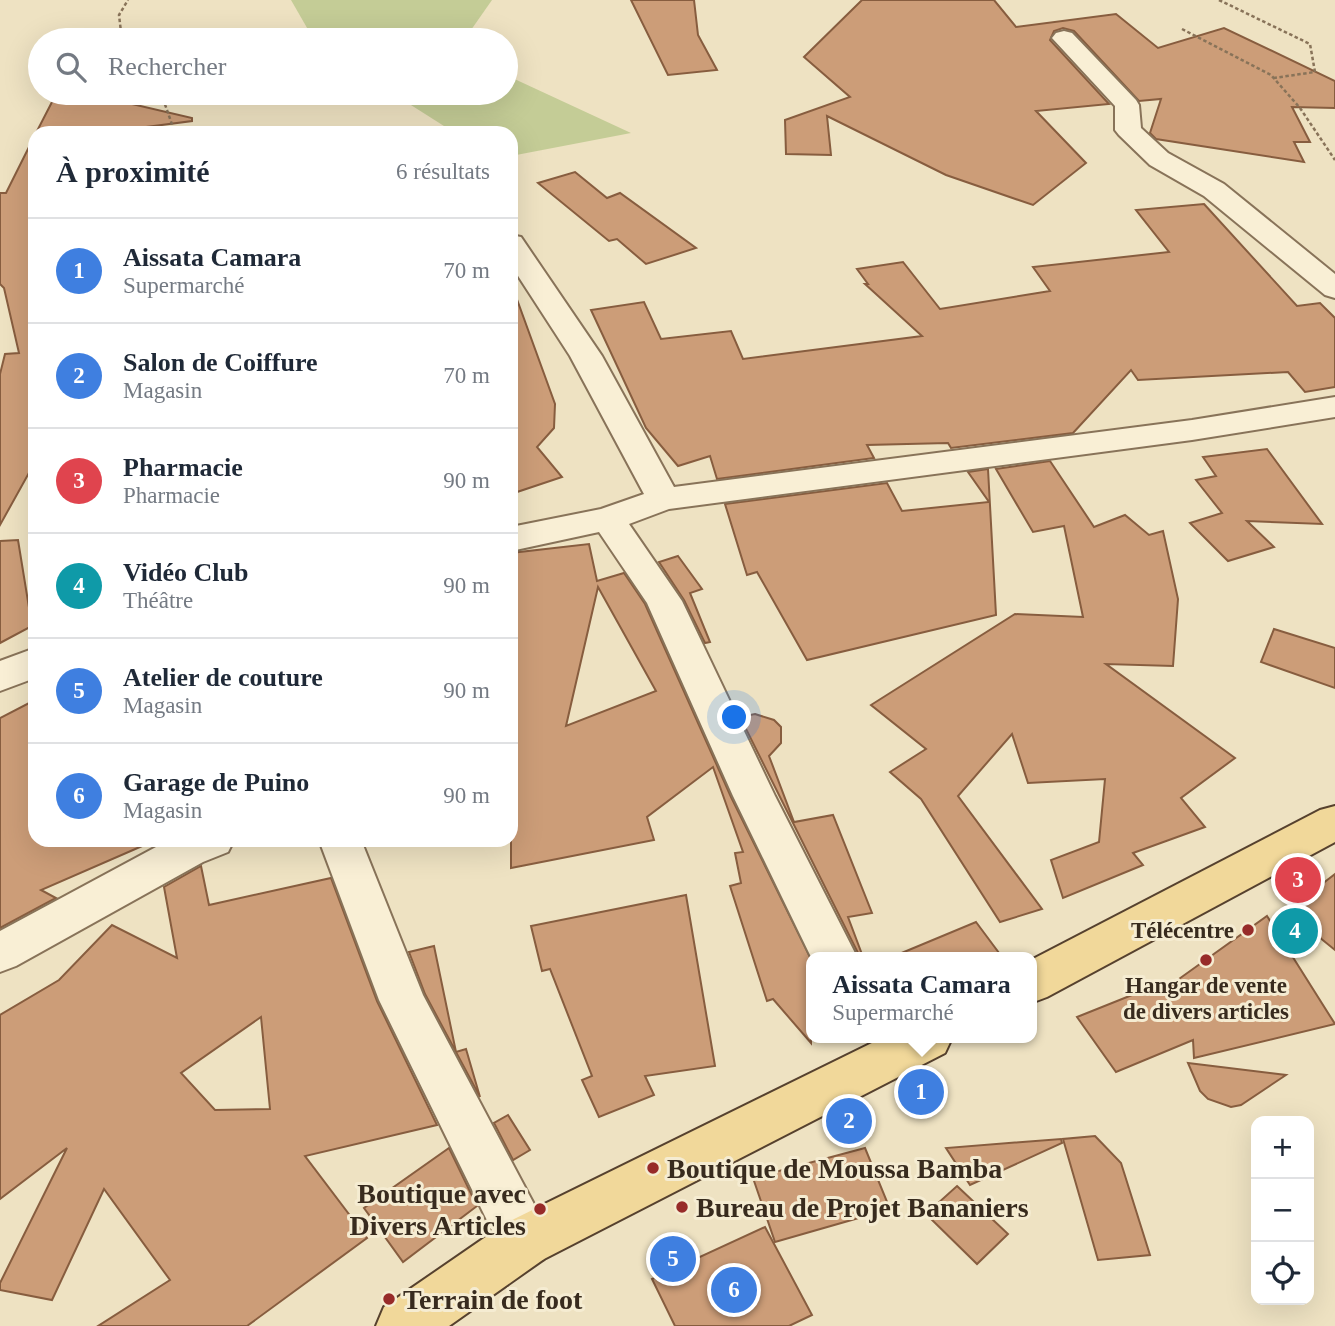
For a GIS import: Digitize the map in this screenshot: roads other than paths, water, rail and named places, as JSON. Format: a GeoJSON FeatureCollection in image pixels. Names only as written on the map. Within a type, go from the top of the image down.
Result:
{"type":"FeatureCollection","features":[{"type":"Feature","properties":{"kind":"main road"},"geometry":{"type":"LineString","coordinates":[[1037,980],[1335,822]]}},
{"type":"Feature","properties":{"kind":"main road"},"geometry":{"type":"LineString","coordinates":[[403,1326],[526,1241],[878,1049],[905,1043]]}},
{"type":"Feature","properties":{"kind":"street"},"geometry":{"type":"LineString","coordinates":[[1064,38],[1128,106],[1128,130],[1135,137],[1159,159],[1214,190],[1335,289]]}},
{"type":"Feature","properties":{"kind":"street"},"geometry":{"type":"LineString","coordinates":[[518,254],[586,356],[664,499]]}},
{"type":"Feature","properties":{"kind":"street"},"geometry":{"type":"LineString","coordinates":[[518,537],[608,519],[664,499],[1179,432],[1335,407]]}},
{"type":"Feature","properties":{"kind":"street"},"geometry":{"type":"LineString","coordinates":[[608,519],[664,601],[754,796],[832,952]]}},
{"type":"Feature","properties":{"kind":"street"},"geometry":{"type":"LineString","coordinates":[[0,677],[28,665]]}},
{"type":"Feature","properties":{"kind":"street"},"geometry":{"type":"LineString","coordinates":[[0,953],[196,847]]}},
{"type":"Feature","properties":{"kind":"street"},"geometry":{"type":"LineString","coordinates":[[343,847],[402,1000],[526,1241]]}},
{"type":"Feature","properties":{"kind":"place","name":"Pharmacie"},"geometry":{"type":"Point","coordinates":[1298,880]}},
{"type":"Feature","properties":{"kind":"place","name":"Télécentre"},"geometry":{"type":"Point","coordinates":[1248,930]}},
{"type":"Feature","properties":{"kind":"place","name":"Vidéo Club"},"geometry":{"type":"Point","coordinates":[1295,931]}},
{"type":"Feature","properties":{"kind":"place","name":"Hangar de vente de divers articles"},"geometry":{"type":"Point","coordinates":[1206,960]}},
{"type":"Feature","properties":{"kind":"place","name":"Aissata Camara"},"geometry":{"type":"Point","coordinates":[921,1092]}},
{"type":"Feature","properties":{"kind":"place","name":"Salon de Coiffure"},"geometry":{"type":"Point","coordinates":[849,1121]}},
{"type":"Feature","properties":{"kind":"place","name":"Boutique de Moussa Bamba"},"geometry":{"type":"Point","coordinates":[653,1168]}},
{"type":"Feature","properties":{"kind":"place","name":"Bureau de Projet Bananiers"},"geometry":{"type":"Point","coordinates":[682,1207]}},
{"type":"Feature","properties":{"kind":"place","name":"Boutique avec Divers Articles"},"geometry":{"type":"Point","coordinates":[540,1209]}},
{"type":"Feature","properties":{"kind":"place","name":"Atelier de couture"},"geometry":{"type":"Point","coordinates":[673,1259]}},
{"type":"Feature","properties":{"kind":"place","name":"Garage de Puino"},"geometry":{"type":"Point","coordinates":[734,1290]}},
{"type":"Feature","properties":{"kind":"place","name":"Terrain de foot"},"geometry":{"type":"Point","coordinates":[389,1299]}}]}
